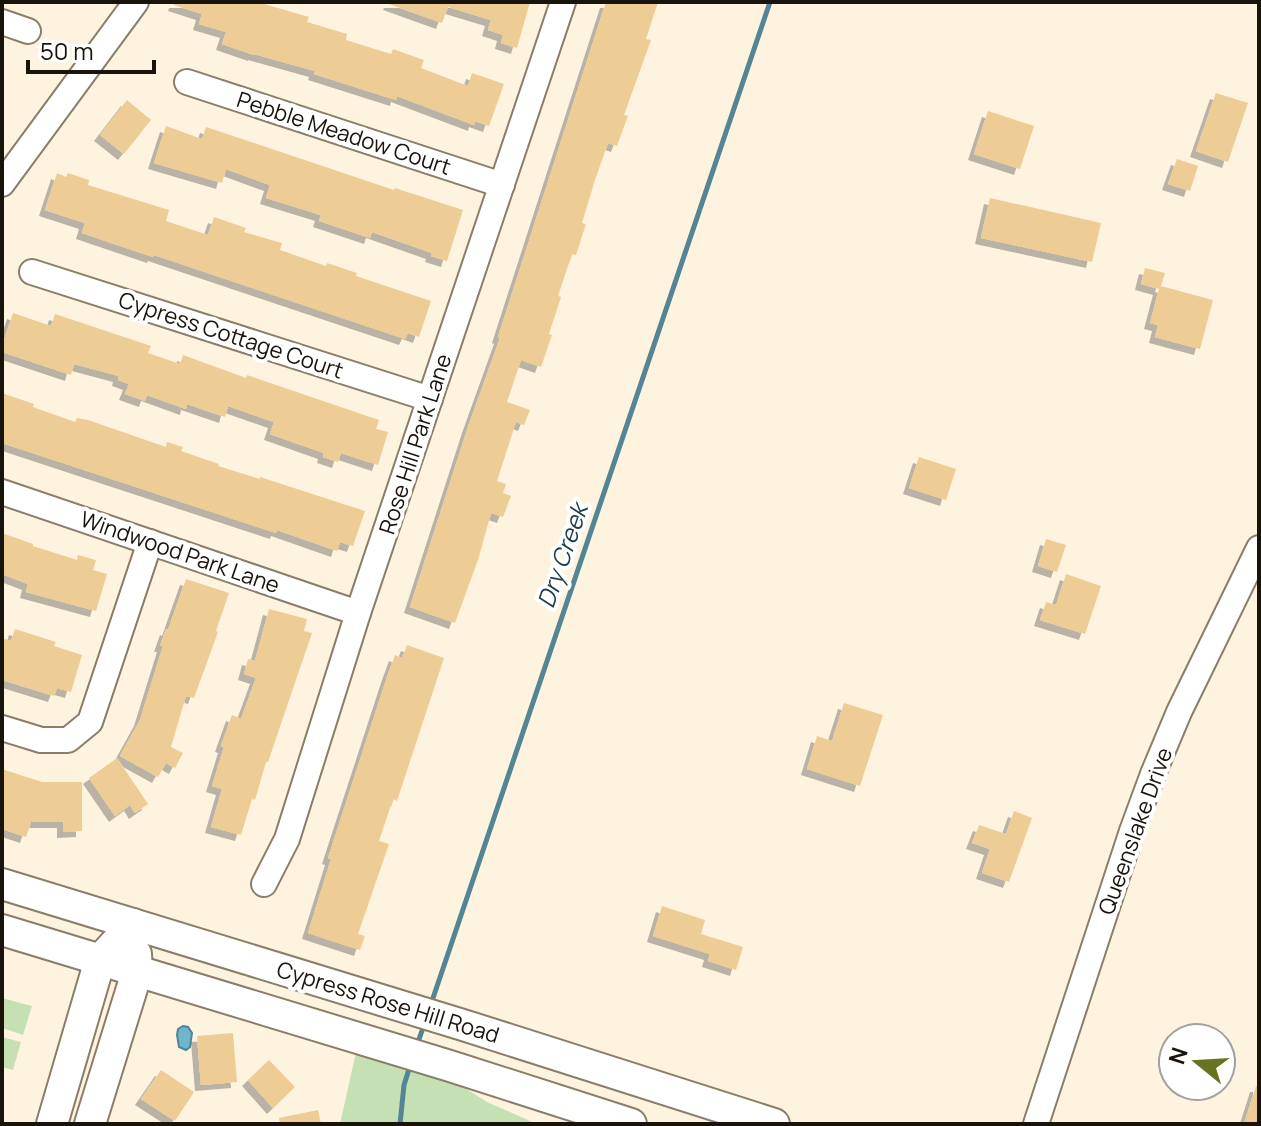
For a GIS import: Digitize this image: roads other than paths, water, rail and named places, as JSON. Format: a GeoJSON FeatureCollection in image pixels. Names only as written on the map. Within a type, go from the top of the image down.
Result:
{"type":"FeatureCollection","features":[{"type":"Feature","properties":{"kind":"main road","name":"Cypress Rose Hill Road"},"geometry":{"type":"LineString","coordinates":[[2,884],[774,1124]]}},
{"type":"Feature","properties":{"kind":"main road"},"geometry":{"type":"LineString","coordinates":[[52,1124],[100,960],[133,924]]}},
{"type":"Feature","properties":{"kind":"main road"},"geometry":{"type":"LineString","coordinates":[[90,1124],[137,972],[133,924]]}},
{"type":"Feature","properties":{"kind":"main road","name":"Cypress Rose Hill Road"},"geometry":{"type":"LineString","coordinates":[[2,930],[631,1124]]}},
{"type":"Feature","properties":{"kind":"street"},"geometry":{"type":"LineString","coordinates":[[2,184],[136,2]]}},
{"type":"Feature","properties":{"kind":"street","name":"Rose Hill Park Lane"},"geometry":{"type":"LineString","coordinates":[[264,884],[287,839],[358,613],[563,2]]}},
{"type":"Feature","properties":{"kind":"street"},"geometry":{"type":"LineString","coordinates":[[2,22],[28,31]]}},
{"type":"Feature","properties":{"kind":"street","name":"Pebble Meadow Court"},"geometry":{"type":"LineString","coordinates":[[187,82],[502,185]]}},
{"type":"Feature","properties":{"kind":"street","name":"Cypress Cottage Court"},"geometry":{"type":"LineString","coordinates":[[32,272],[430,399]]}},
{"type":"Feature","properties":{"kind":"street","name":"Windwood Park Lane"},"geometry":{"type":"LineString","coordinates":[[2,492],[358,613]]}},
{"type":"Feature","properties":{"kind":"street"},"geometry":{"type":"LineString","coordinates":[[2,728],[41,740],[68,740],[90,722],[150,542]]}},
{"type":"Feature","properties":{"kind":"street","name":"Queenslake Drive"},"geometry":{"type":"LineString","coordinates":[[1036,1124],[1153,774],[1179,712],[1259,548]]}},
{"type":"Feature","properties":{"kind":"water"},"geometry":{"type":"Polygon","coordinates":[[[183,1026],[192,1033],[190,1047],[186,1050],[179,1047],[177,1035],[178,1029],[183,1026]]]}},
{"type":"Feature","properties":{"kind":"waterway","name":"Dry Creek"},"geometry":{"type":"LineString","coordinates":[[431,1004],[770,2]]}},
{"type":"Feature","properties":{"kind":"waterway","name":"Dry Creek"},"geometry":{"type":"LineString","coordinates":[[417,1045],[424,1025]]}},
{"type":"Feature","properties":{"kind":"waterway","name":"Dry Creek"},"geometry":{"type":"LineString","coordinates":[[400,1124],[404,1085],[410,1066]]}}]}
